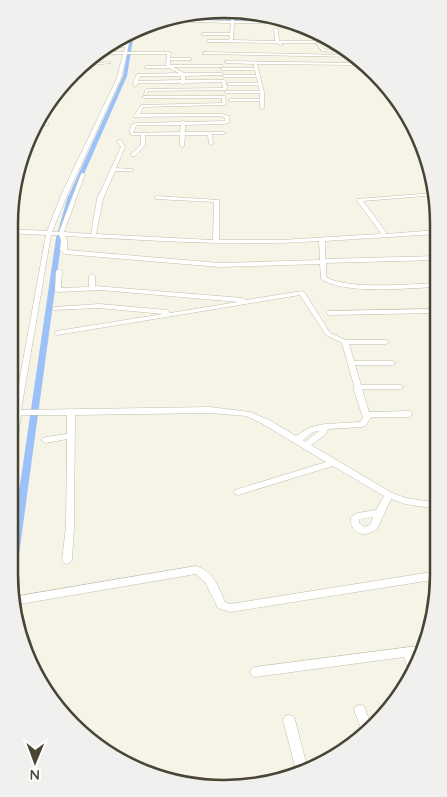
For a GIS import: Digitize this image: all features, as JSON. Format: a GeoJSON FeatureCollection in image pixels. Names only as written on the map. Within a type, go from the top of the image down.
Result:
{"type":"FeatureCollection","features":[{"type":"Feature","properties":{"kind":"street"},"geometry":{"type":"LineString","coordinates":[[187,20],[264,21]]}},
{"type":"Feature","properties":{"kind":"street"},"geometry":{"type":"LineString","coordinates":[[231,40],[233,21]]}},
{"type":"Feature","properties":{"kind":"street"},"geometry":{"type":"LineString","coordinates":[[272,23],[272,40]]}},
{"type":"Feature","properties":{"kind":"street"},"geometry":{"type":"LineString","coordinates":[[276,29],[277,40],[280,44],[316,43]]}},
{"type":"Feature","properties":{"kind":"street"},"geometry":{"type":"LineString","coordinates":[[203,34],[232,34]]}},
{"type":"Feature","properties":{"kind":"street"},"geometry":{"type":"LineString","coordinates":[[208,41],[277,40],[316,43],[323,50],[336,51]]}},
{"type":"Feature","properties":{"kind":"street"},"geometry":{"type":"LineString","coordinates":[[18,430],[51,233],[65,193],[112,94],[129,41]]}},
{"type":"Feature","properties":{"kind":"street"},"geometry":{"type":"LineString","coordinates":[[108,53],[169,53],[168,66]]}},
{"type":"Feature","properties":{"kind":"street"},"geometry":{"type":"LineString","coordinates":[[141,62],[142,53]]}},
{"type":"Feature","properties":{"kind":"street"},"geometry":{"type":"LineString","coordinates":[[204,53],[343,56]]}},
{"type":"Feature","properties":{"kind":"street"},"geometry":{"type":"LineString","coordinates":[[246,53],[247,62]]}},
{"type":"Feature","properties":{"kind":"street"},"geometry":{"type":"LineString","coordinates":[[169,59],[190,59]]}},
{"type":"Feature","properties":{"kind":"street"},"geometry":{"type":"LineString","coordinates":[[224,133],[132,133],[134,125],[137,124],[227,122],[227,117],[222,115],[137,116],[142,106],[224,104],[224,97],[144,96],[147,90],[225,88],[224,81],[135,84],[138,75],[184,74],[223,69],[247,62],[353,64]]}},
{"type":"Feature","properties":{"kind":"street"},"geometry":{"type":"LineString","coordinates":[[255,62],[262,92],[262,108]]}},
{"type":"Feature","properties":{"kind":"street"},"geometry":{"type":"LineString","coordinates":[[94,64],[109,63]]}},
{"type":"Feature","properties":{"kind":"street"},"geometry":{"type":"LineString","coordinates":[[168,66],[184,74]]}},
{"type":"Feature","properties":{"kind":"street"},"geometry":{"type":"LineString","coordinates":[[146,67],[257,69]]}},
{"type":"Feature","properties":{"kind":"street"},"geometry":{"type":"LineString","coordinates":[[223,69],[258,76]]}},
{"type":"Feature","properties":{"kind":"street"},"geometry":{"type":"LineString","coordinates":[[182,146],[184,74]]}},
{"type":"Feature","properties":{"kind":"street"},"geometry":{"type":"LineString","coordinates":[[229,84],[260,84]]}},
{"type":"Feature","properties":{"kind":"street"},"geometry":{"type":"LineString","coordinates":[[226,92],[262,92]]}},
{"type":"Feature","properties":{"kind":"street"},"geometry":{"type":"LineString","coordinates":[[230,100],[262,100]]}},
{"type":"Feature","properties":{"kind":"street"},"geometry":{"type":"LineString","coordinates":[[210,133],[212,144]]}},
{"type":"Feature","properties":{"kind":"street"},"geometry":{"type":"LineString","coordinates":[[133,156],[143,145],[143,134]]}},
{"type":"Feature","properties":{"kind":"street"},"geometry":{"type":"LineString","coordinates":[[93,236],[100,199],[124,147],[119,141]]}},
{"type":"Feature","properties":{"kind":"street"},"geometry":{"type":"LineString","coordinates":[[113,169],[132,170]]}},
{"type":"Feature","properties":{"kind":"street"},"geometry":{"type":"LineString","coordinates":[[84,174],[61,234],[64,240],[63,250],[73,254],[220,265],[430,258]]}},
{"type":"Feature","properties":{"kind":"street"},"geometry":{"type":"LineString","coordinates":[[381,236],[384,233],[360,200],[428,195]]}},
{"type":"Feature","properties":{"kind":"street"},"geometry":{"type":"LineString","coordinates":[[157,198],[217,201],[216,242]]}},
{"type":"Feature","properties":{"kind":"street"},"geometry":{"type":"LineString","coordinates":[[18,231],[216,242],[281,242],[430,232]]}},
{"type":"Feature","properties":{"kind":"street"},"geometry":{"type":"LineString","coordinates":[[322,239],[323,278],[325,281],[337,286],[430,285]]}},
{"type":"Feature","properties":{"kind":"street"},"geometry":{"type":"LineString","coordinates":[[59,271],[58,290],[101,288],[255,300]]}},
{"type":"Feature","properties":{"kind":"street"},"geometry":{"type":"LineString","coordinates":[[92,276],[92,289]]}},
{"type":"Feature","properties":{"kind":"street"},"geometry":{"type":"LineString","coordinates":[[99,306],[101,288]]}},
{"type":"Feature","properties":{"kind":"street"},"geometry":{"type":"LineString","coordinates":[[57,332],[302,293],[328,334],[345,342],[386,342]]}},
{"type":"Feature","properties":{"kind":"street"},"geometry":{"type":"LineString","coordinates":[[55,309],[99,306],[178,313]]}},
{"type":"Feature","properties":{"kind":"street"},"geometry":{"type":"LineString","coordinates":[[328,313],[430,311]]}},
{"type":"Feature","properties":{"kind":"street"},"geometry":{"type":"LineString","coordinates":[[297,440],[311,430],[362,424],[365,422],[366,415],[345,342]]}},
{"type":"Feature","properties":{"kind":"street"},"geometry":{"type":"LineString","coordinates":[[352,363],[392,363]]}},
{"type":"Feature","properties":{"kind":"street"},"geometry":{"type":"LineString","coordinates":[[357,387],[400,387]]}},
{"type":"Feature","properties":{"kind":"street"},"geometry":{"type":"LineString","coordinates":[[21,414],[234,411],[266,422],[388,495],[405,501],[430,505]]}},
{"type":"Feature","properties":{"kind":"street"},"geometry":{"type":"LineString","coordinates":[[67,560],[70,527],[71,413]]}},
{"type":"Feature","properties":{"kind":"street"},"geometry":{"type":"LineString","coordinates":[[366,415],[409,414]]}},
{"type":"Feature","properties":{"kind":"street"},"geometry":{"type":"LineString","coordinates":[[306,445],[322,433],[325,427]]}},
{"type":"Feature","properties":{"kind":"street"},"geometry":{"type":"LineString","coordinates":[[46,440],[70,436]]}},
{"type":"Feature","properties":{"kind":"street"},"geometry":{"type":"LineString","coordinates":[[238,492],[335,462]]}},
{"type":"Feature","properties":{"kind":"street"},"geometry":{"type":"LineString","coordinates":[[378,513],[388,495]]}},
{"type":"Feature","properties":{"kind":"street"},"geometry":{"type":"LineString","coordinates":[[19,600],[196,570],[203,572],[208,577],[222,605],[230,608],[430,576]]}},
{"type":"Feature","properties":{"kind":"street"},"geometry":{"type":"LineString","coordinates":[[255,672],[413,652]]}},
{"type":"Feature","properties":{"kind":"street"},"geometry":{"type":"LineString","coordinates":[[360,710],[365,723]]}},
{"type":"Feature","properties":{"kind":"street"},"geometry":{"type":"LineString","coordinates":[[289,720],[301,765]]}},
{"type":"Feature","properties":{"kind":"waterway"},"geometry":{"type":"LineString","coordinates":[[205,20],[266,22]]}},
{"type":"Feature","properties":{"kind":"waterway"},"geometry":{"type":"LineString","coordinates":[[18,528],[59,238],[70,199],[125,76],[132,39]]}}]}
